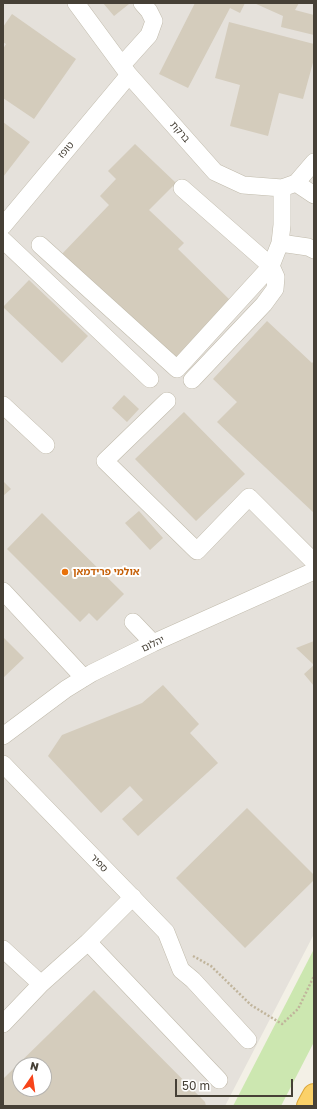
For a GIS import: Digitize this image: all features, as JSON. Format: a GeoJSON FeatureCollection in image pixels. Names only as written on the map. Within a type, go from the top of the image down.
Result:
{"type":"FeatureCollection","features":[{"type":"Feature","properties":{"kind":"highway"},"geometry":{"type":"LineString","coordinates":[[308,1106],[314,1095]]}},
{"type":"Feature","properties":{"kind":"street","name":"ברקת"},"geometry":{"type":"LineString","coordinates":[[76,3],[126,70],[215,172],[242,185],[289,185]]}},
{"type":"Feature","properties":{"kind":"street","name":"טופז"},"geometry":{"type":"LineString","coordinates":[[3,226],[126,70],[149,35],[154,21],[149,11],[142,3]]}},
{"type":"Feature","properties":{"kind":"street"},"geometry":{"type":"LineString","coordinates":[[40,245],[177,369],[270,266],[280,243],[289,185],[314,162]]}},
{"type":"Feature","properties":{"kind":"street"},"geometry":{"type":"LineString","coordinates":[[289,185],[314,195]]}},
{"type":"Feature","properties":{"kind":"street"},"geometry":{"type":"LineString","coordinates":[[182,188],[270,266],[276,277],[275,289],[264,304],[192,380]]}},
{"type":"Feature","properties":{"kind":"street"},"geometry":{"type":"LineString","coordinates":[[3,240],[150,379]]}},
{"type":"Feature","properties":{"kind":"street"},"geometry":{"type":"LineString","coordinates":[[280,243],[308,246],[314,250]]}},
{"type":"Feature","properties":{"kind":"street"},"geometry":{"type":"LineString","coordinates":[[167,401],[105,461],[197,551],[249,497],[314,562]]}},
{"type":"Feature","properties":{"kind":"street"},"geometry":{"type":"LineString","coordinates":[[3,404],[46,445]]}},
{"type":"Feature","properties":{"kind":"street","name":"יהלום"},"geometry":{"type":"LineString","coordinates":[[3,736],[66,689],[84,678],[154,643],[314,571]]}},
{"type":"Feature","properties":{"kind":"street"},"geometry":{"type":"LineString","coordinates":[[3,591],[84,678]]}},
{"type":"Feature","properties":{"kind":"street"},"geometry":{"type":"LineString","coordinates":[[133,622],[154,643]]}},
{"type":"Feature","properties":{"kind":"street","name":"ספיר"},"geometry":{"type":"LineString","coordinates":[[3,764],[166,932],[181,970],[193,980],[248,1040]]}},
{"type":"Feature","properties":{"kind":"street"},"geometry":{"type":"LineString","coordinates":[[3,1024],[41,984],[88,942],[133,897]]}},
{"type":"Feature","properties":{"kind":"street"},"geometry":{"type":"LineString","coordinates":[[88,942],[219,1080]]}},
{"type":"Feature","properties":{"kind":"street"},"geometry":{"type":"LineString","coordinates":[[3,949],[41,984]]}},
{"type":"Feature","properties":{"kind":"path"},"geometry":{"type":"LineString","coordinates":[[172,945],[211,966],[251,1005],[282,1024],[298,1009],[314,976]]}},
{"type":"Feature","properties":{"kind":"shaded area"},"geometry":{"type":"Polygon","coordinates":[[[3,3],[314,3],[314,934],[225,1106],[3,1106],[3,3]]]}},
{"type":"Feature","properties":{"kind":"green space"},"geometry":{"type":"Polygon","coordinates":[[[314,949],[314,1042],[281,1106],[233,1106],[314,949]]]}},
{"type":"Feature","properties":{"kind":"building"},"geometry":{"type":"Polygon","coordinates":[[[103,3],[128,3],[129,4],[114,16],[103,3]]]}},
{"type":"Feature","properties":{"kind":"building"},"geometry":{"type":"Polygon","coordinates":[[[195,3],[245,3],[240,13],[230,8],[188,88],[159,74],[195,3]]]}},
{"type":"Feature","properties":{"kind":"building"},"geometry":{"type":"Polygon","coordinates":[[[254,3],[299,3],[295,10],[314,15],[314,35],[281,27],[283,16],[254,3]]]}},
{"type":"Feature","properties":{"kind":"building"},"geometry":{"type":"Polygon","coordinates":[[[12,14],[76,59],[34,119],[3,98],[3,49],[6,44],[3,42],[3,27],[12,14]]]}},
{"type":"Feature","properties":{"kind":"building"},"geometry":{"type":"Polygon","coordinates":[[[229,22],[314,44],[314,59],[303,99],[279,93],[268,136],[230,126],[240,85],[215,78],[229,22]]]}},
{"type":"Feature","properties":{"kind":"building"},"geometry":{"type":"Polygon","coordinates":[[[3,122],[30,142],[3,177],[3,122]]]}},
{"type":"Feature","properties":{"kind":"building"},"geometry":{"type":"Polygon","coordinates":[[[135,144],[176,183],[149,210],[184,243],[178,249],[233,303],[175,364],[61,255],[109,205],[100,196],[116,179],[108,171],[135,144]]]}},
{"type":"Feature","properties":{"kind":"building"},"geometry":{"type":"Polygon","coordinates":[[[29,280],[88,336],[62,363],[3,307],[29,280]]]}},
{"type":"Feature","properties":{"kind":"building"},"geometry":{"type":"Polygon","coordinates":[[[267,321],[312,363],[314,361],[314,513],[217,422],[237,402],[213,379],[267,321]]]}},
{"type":"Feature","properties":{"kind":"building"},"geometry":{"type":"Polygon","coordinates":[[[124,395],[139,409],[127,422],[112,408],[124,395]]]}},
{"type":"Feature","properties":{"kind":"building"},"geometry":{"type":"Polygon","coordinates":[[[184,412],[245,474],[196,521],[135,459],[184,412]]]}},
{"type":"Feature","properties":{"kind":"building"},"geometry":{"type":"Polygon","coordinates":[[[3,481],[11,489],[3,496],[3,481]]]}},
{"type":"Feature","properties":{"kind":"building"},"geometry":{"type":"Polygon","coordinates":[[[139,511],[163,538],[150,550],[125,523],[139,511]]]}},
{"type":"Feature","properties":{"kind":"building","name":"אולמי פרידמאן"},"geometry":{"type":"Polygon","coordinates":[[[42,513],[124,594],[97,621],[89,613],[80,622],[7,549],[42,513]]]}},
{"type":"Feature","properties":{"kind":"building"},"geometry":{"type":"Polygon","coordinates":[[[3,637],[24,658],[3,678],[3,637]]]}},
{"type":"Feature","properties":{"kind":"building"},"geometry":{"type":"Polygon","coordinates":[[[314,641],[314,665],[296,648],[314,641]]]}},
{"type":"Feature","properties":{"kind":"building"},"geometry":{"type":"Polygon","coordinates":[[[314,665],[314,686],[304,674],[314,665]]]}},
{"type":"Feature","properties":{"kind":"building"},"geometry":{"type":"Polygon","coordinates":[[[163,685],[199,724],[190,733],[218,763],[138,836],[122,819],[143,800],[130,786],[101,813],[48,756],[62,735],[142,703],[163,685]]]}},
{"type":"Feature","properties":{"kind":"building"},"geometry":{"type":"Polygon","coordinates":[[[247,808],[314,875],[314,880],[245,948],[176,878],[247,808]]]}},
{"type":"Feature","properties":{"kind":"building"},"geometry":{"type":"Polygon","coordinates":[[[94,990],[205,1102],[206,1106],[3,1106],[3,1079],[12,1070],[12,1097],[52,1097],[52,1057],[25,1057],[94,990]]]}},
{"type":"Feature","properties":{"kind":"place","name":"אולמי פרידמאן"},"geometry":{"type":"Point","coordinates":[65,572]}}]}
